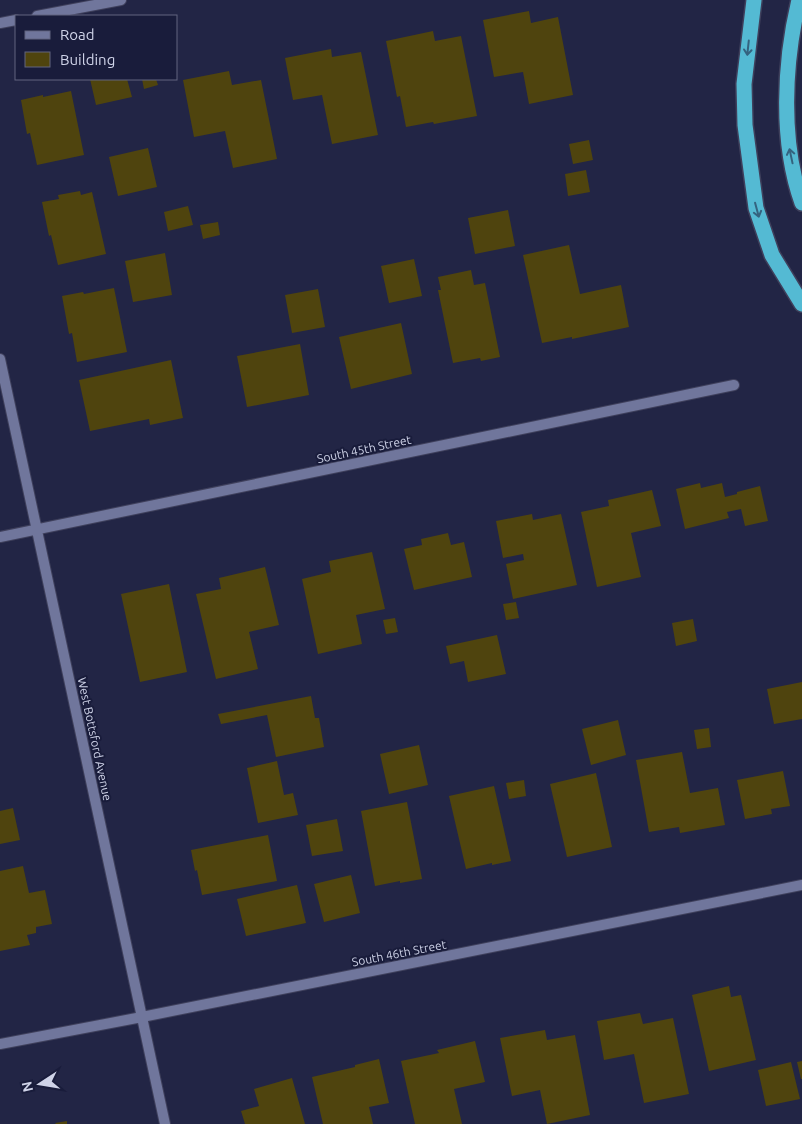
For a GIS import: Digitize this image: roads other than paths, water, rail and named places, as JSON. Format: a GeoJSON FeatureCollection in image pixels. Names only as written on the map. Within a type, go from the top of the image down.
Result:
{"type":"FeatureCollection","features":[{"type":"Feature","properties":{"kind":"highway"},"geometry":{"type":"LineString","coordinates":[[754,0],[744,84],[748,158],[756,208],[772,255],[802,304]]}},
{"type":"Feature","properties":{"kind":"highway"},"geometry":{"type":"LineString","coordinates":[[799,0],[794,21],[787,77],[789,146],[802,203]]}},
{"type":"Feature","properties":{"kind":"street"},"geometry":{"type":"LineString","coordinates":[[42,15],[121,0]]}},
{"type":"Feature","properties":{"kind":"street"},"geometry":{"type":"LineString","coordinates":[[0,24],[15,20]]}},
{"type":"Feature","properties":{"kind":"street","name":"West Bottsford Avenue"},"geometry":{"type":"LineString","coordinates":[[0,359],[165,1124]]}},
{"type":"Feature","properties":{"kind":"street","name":"South 45th Street"},"geometry":{"type":"LineString","coordinates":[[0,537],[734,385]]}},
{"type":"Feature","properties":{"kind":"street","name":"South 46th Street"},"geometry":{"type":"LineString","coordinates":[[0,1044],[802,885]]}}]}
